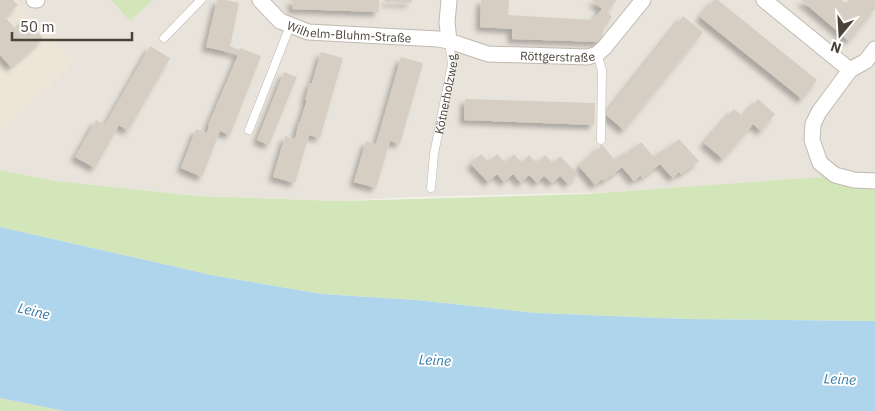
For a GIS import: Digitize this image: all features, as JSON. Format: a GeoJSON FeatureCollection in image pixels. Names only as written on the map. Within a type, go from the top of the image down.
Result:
{"type":"FeatureCollection","features":[{"type":"Feature","properties":{"kind":"street","name":"Wilhelm-Bluhm-Straße"},"geometry":{"type":"LineString","coordinates":[[260,0],[280,21],[308,32],[449,41]]}},
{"type":"Feature","properties":{"kind":"street","name":"Kötnerholzweg"},"geometry":{"type":"LineString","coordinates":[[448,0],[447,22],[449,41]]}},
{"type":"Feature","properties":{"kind":"street","name":"Röttgerstraße"},"geometry":{"type":"LineString","coordinates":[[449,41],[488,54],[588,57],[597,54],[604,48],[643,0]]}},
{"type":"Feature","properties":{"kind":"street"},"geometry":{"type":"LineString","coordinates":[[764,0],[850,70]]}},
{"type":"Feature","properties":{"kind":"street"},"geometry":{"type":"LineString","coordinates":[[875,49],[866,61],[850,70],[815,118],[812,140],[820,163],[835,175],[854,180],[875,181]]}},
{"type":"Feature","properties":{"kind":"lane"},"geometry":{"type":"LineString","coordinates":[[164,38],[201,0]]}},
{"type":"Feature","properties":{"kind":"lane"},"geometry":{"type":"LineString","coordinates":[[249,130],[290,26]]}},
{"type":"Feature","properties":{"kind":"lane","name":"Kötnerholzweg"},"geometry":{"type":"LineString","coordinates":[[431,188],[434,154],[452,64],[449,41]]}},
{"type":"Feature","properties":{"kind":"lane"},"geometry":{"type":"LineString","coordinates":[[597,54],[602,70],[601,140]]}},
{"type":"Feature","properties":{"kind":"shaded area"},"geometry":{"type":"Polygon","coordinates":[[[0,0],[875,0],[875,186],[417,197],[339,201],[198,196],[56,181],[0,170],[0,0]]]}},
{"type":"Feature","properties":{"kind":"shaded area"},"geometry":{"type":"Polygon","coordinates":[[[0,0],[13,0],[75,62],[0,132],[0,0]]]}},
{"type":"Feature","properties":{"kind":"green space"},"geometry":{"type":"Polygon","coordinates":[[[111,0],[153,0],[130,21],[111,0]]]}},
{"type":"Feature","properties":{"kind":"green space"},"geometry":{"type":"Polygon","coordinates":[[[0,170],[56,181],[198,196],[339,201],[586,194],[822,177],[854,186],[875,186],[875,321],[685,319],[537,313],[416,300],[322,294],[216,276],[0,227],[0,170]]]}},
{"type":"Feature","properties":{"kind":"green space"},"geometry":{"type":"Polygon","coordinates":[[[0,398],[64,411],[0,411],[0,398]]]}},
{"type":"Feature","properties":{"kind":"water","name":"Leine"},"geometry":{"type":"Polygon","coordinates":[[[0,227],[216,276],[322,294],[416,300],[537,313],[685,319],[875,321],[875,411],[64,411],[0,398],[0,227]]]}},
{"type":"Feature","properties":{"kind":"building"},"geometry":{"type":"Polygon","coordinates":[[[0,0],[13,0],[18,5],[5,17],[16,29],[26,19],[43,38],[11,67],[0,55],[0,0]]]}},
{"type":"Feature","properties":{"kind":"building"},"geometry":{"type":"Polygon","coordinates":[[[217,0],[239,3],[230,46],[261,56],[230,135],[220,131],[202,177],[181,168],[196,129],[207,133],[208,126],[238,55],[206,47],[217,0]]]}},
{"type":"Feature","properties":{"kind":"building"},"geometry":{"type":"Polygon","coordinates":[[[288,0],[379,0],[379,12],[292,9],[293,2],[288,0]]]}},
{"type":"Feature","properties":{"kind":"building"},"geometry":{"type":"Polygon","coordinates":[[[385,0],[412,0],[411,3],[385,2],[385,0]]]}},
{"type":"Feature","properties":{"kind":"building"},"geometry":{"type":"Polygon","coordinates":[[[481,0],[509,0],[508,15],[593,20],[602,9],[592,0],[617,0],[607,12],[612,17],[603,28],[602,42],[512,39],[512,29],[480,27],[481,0]]]}},
{"type":"Feature","properties":{"kind":"building"},"geometry":{"type":"Polygon","coordinates":[[[714,0],[718,0],[817,80],[802,99],[700,17],[714,0]]]}},
{"type":"Feature","properties":{"kind":"building"},"geometry":{"type":"Polygon","coordinates":[[[801,0],[841,0],[846,3],[849,0],[875,0],[875,9],[849,41],[801,0]]]}},
{"type":"Feature","properties":{"kind":"building"},"geometry":{"type":"Polygon","coordinates":[[[683,16],[703,32],[624,130],[605,114],[683,16]]]}},
{"type":"Feature","properties":{"kind":"building"},"geometry":{"type":"Polygon","coordinates":[[[150,46],[170,58],[128,131],[119,125],[95,168],[75,157],[96,120],[105,125],[150,46]]]}},
{"type":"Feature","properties":{"kind":"building"},"geometry":{"type":"Polygon","coordinates":[[[321,52],[343,58],[320,138],[309,135],[295,183],[273,177],[285,136],[295,139],[307,100],[305,100],[310,83],[312,83],[321,52]]]}},
{"type":"Feature","properties":{"kind":"building"},"geometry":{"type":"Polygon","coordinates":[[[401,57],[423,63],[400,144],[390,141],[376,188],[354,182],[366,141],[376,144],[401,57]]]}},
{"type":"Feature","properties":{"kind":"building"},"geometry":{"type":"Polygon","coordinates":[[[284,72],[297,77],[269,145],[257,140],[284,72]]]}},
{"type":"Feature","properties":{"kind":"building"},"geometry":{"type":"Polygon","coordinates":[[[465,99],[595,103],[594,125],[464,120],[465,99]]]}},
{"type":"Feature","properties":{"kind":"building"},"geometry":{"type":"Polygon","coordinates":[[[758,99],[775,114],[761,131],[753,124],[723,159],[704,143],[734,109],[743,116],[758,99]]]}},
{"type":"Feature","properties":{"kind":"building"},"geometry":{"type":"Polygon","coordinates":[[[679,139],[699,161],[681,174],[679,172],[673,178],[660,164],[642,178],[641,175],[634,181],[622,167],[604,181],[602,179],[595,185],[579,166],[602,145],[615,160],[641,142],[654,157],[663,149],[665,151],[679,139]]]}},
{"type":"Feature","properties":{"kind":"building"},"geometry":{"type":"Polygon","coordinates":[[[481,154],[489,162],[497,154],[505,163],[514,154],[522,163],[529,155],[537,163],[545,155],[553,163],[560,156],[578,174],[568,184],[560,176],[552,183],[544,176],[537,183],[529,175],[521,183],[513,174],[504,182],[497,174],[488,182],[471,164],[481,154]]]}}]}
